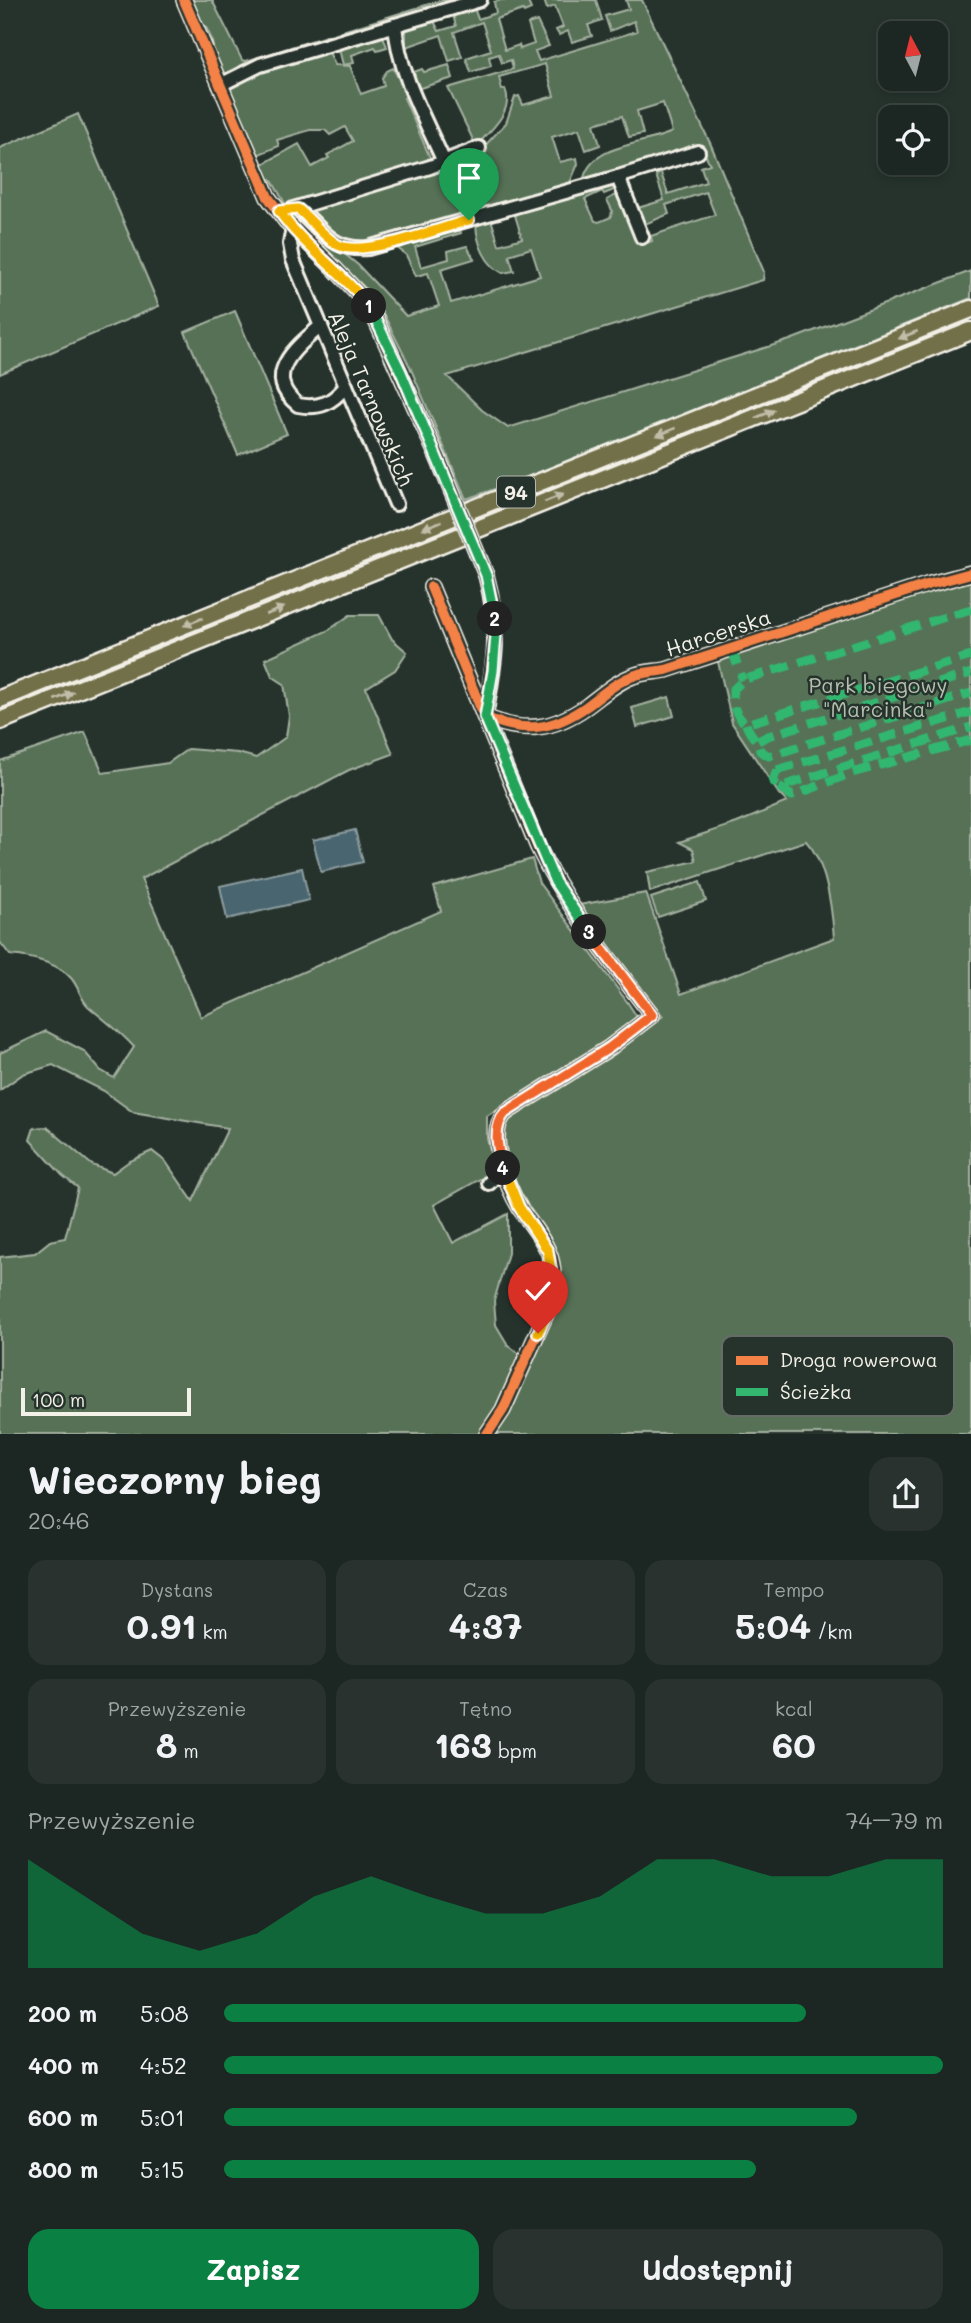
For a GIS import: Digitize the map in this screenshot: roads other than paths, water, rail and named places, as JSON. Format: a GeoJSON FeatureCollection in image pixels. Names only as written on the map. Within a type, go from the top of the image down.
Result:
{"type":"FeatureCollection","features":[{"type":"Feature","properties":{"kind":"main road","name":"94"},"geometry":{"type":"LineString","coordinates":[[0,699],[971,309]]}},
{"type":"Feature","properties":{"kind":"main road","name":"94"},"geometry":{"type":"LineString","coordinates":[[0,721],[971,331]]}},
{"type":"Feature","properties":{"kind":"street","name":"Aleja Tarnowskich"},"geometry":{"type":"LineString","coordinates":[[184,0],[268,197],[293,228],[369,305],[438,458],[486,575],[494,606],[496,635],[485,717]]}},
{"type":"Feature","properties":{"kind":"street"},"geometry":{"type":"LineString","coordinates":[[220,85],[260,65],[480,0]]}},
{"type":"Feature","properties":{"kind":"street"},"geometry":{"type":"LineString","coordinates":[[394,25],[404,73],[444,162]]}},
{"type":"Feature","properties":{"kind":"street"},"geometry":{"type":"LineString","coordinates":[[279,211],[298,209],[479,148]]}},
{"type":"Feature","properties":{"kind":"street"},"geometry":{"type":"LineString","coordinates":[[298,209],[332,241],[352,249],[368,248],[698,152]]}},
{"type":"Feature","properties":{"kind":"street"},"geometry":{"type":"LineString","coordinates":[[618,177],[642,237]]}},
{"type":"Feature","properties":{"kind":"street","name":"Aleja Tarnowskich"},"geometry":{"type":"LineString","coordinates":[[293,228],[290,244],[293,260],[396,505]]}},
{"type":"Feature","properties":{"kind":"street"},"geometry":{"type":"LineString","coordinates":[[321,326],[296,347],[283,366],[286,393],[298,405],[318,407],[335,399],[346,386]]}},
{"type":"Feature","properties":{"kind":"street","name":"Harcerska"},"geometry":{"type":"LineString","coordinates":[[485,717],[512,727],[534,728],[559,723],[611,687],[633,676],[666,670],[927,584],[971,573]]}},
{"type":"Feature","properties":{"kind":"street"},"geometry":{"type":"LineString","coordinates":[[431,587],[555,882],[596,942],[652,1015],[609,1048],[499,1119],[497,1132],[503,1168],[519,1207],[548,1251],[554,1290],[550,1306],[503,1410],[487,1434]]}},
{"type":"Feature","properties":{"kind":"street"},"geometry":{"type":"LineString","coordinates":[[489,1183],[503,1168]]}},
{"type":"Feature","properties":{"kind":"water"},"geometry":{"type":"Polygon","coordinates":[[[355,830],[363,862],[321,872],[313,840],[355,830]]]}},
{"type":"Feature","properties":{"kind":"water"},"geometry":{"type":"Polygon","coordinates":[[[302,868],[309,900],[227,919],[220,886],[302,868]]]}},
{"type":"Feature","properties":{"kind":"park label","name":"Park biegowy \"Marcinka\""},"geometry":{"type":"Point","coordinates":[878,696]}}]}
